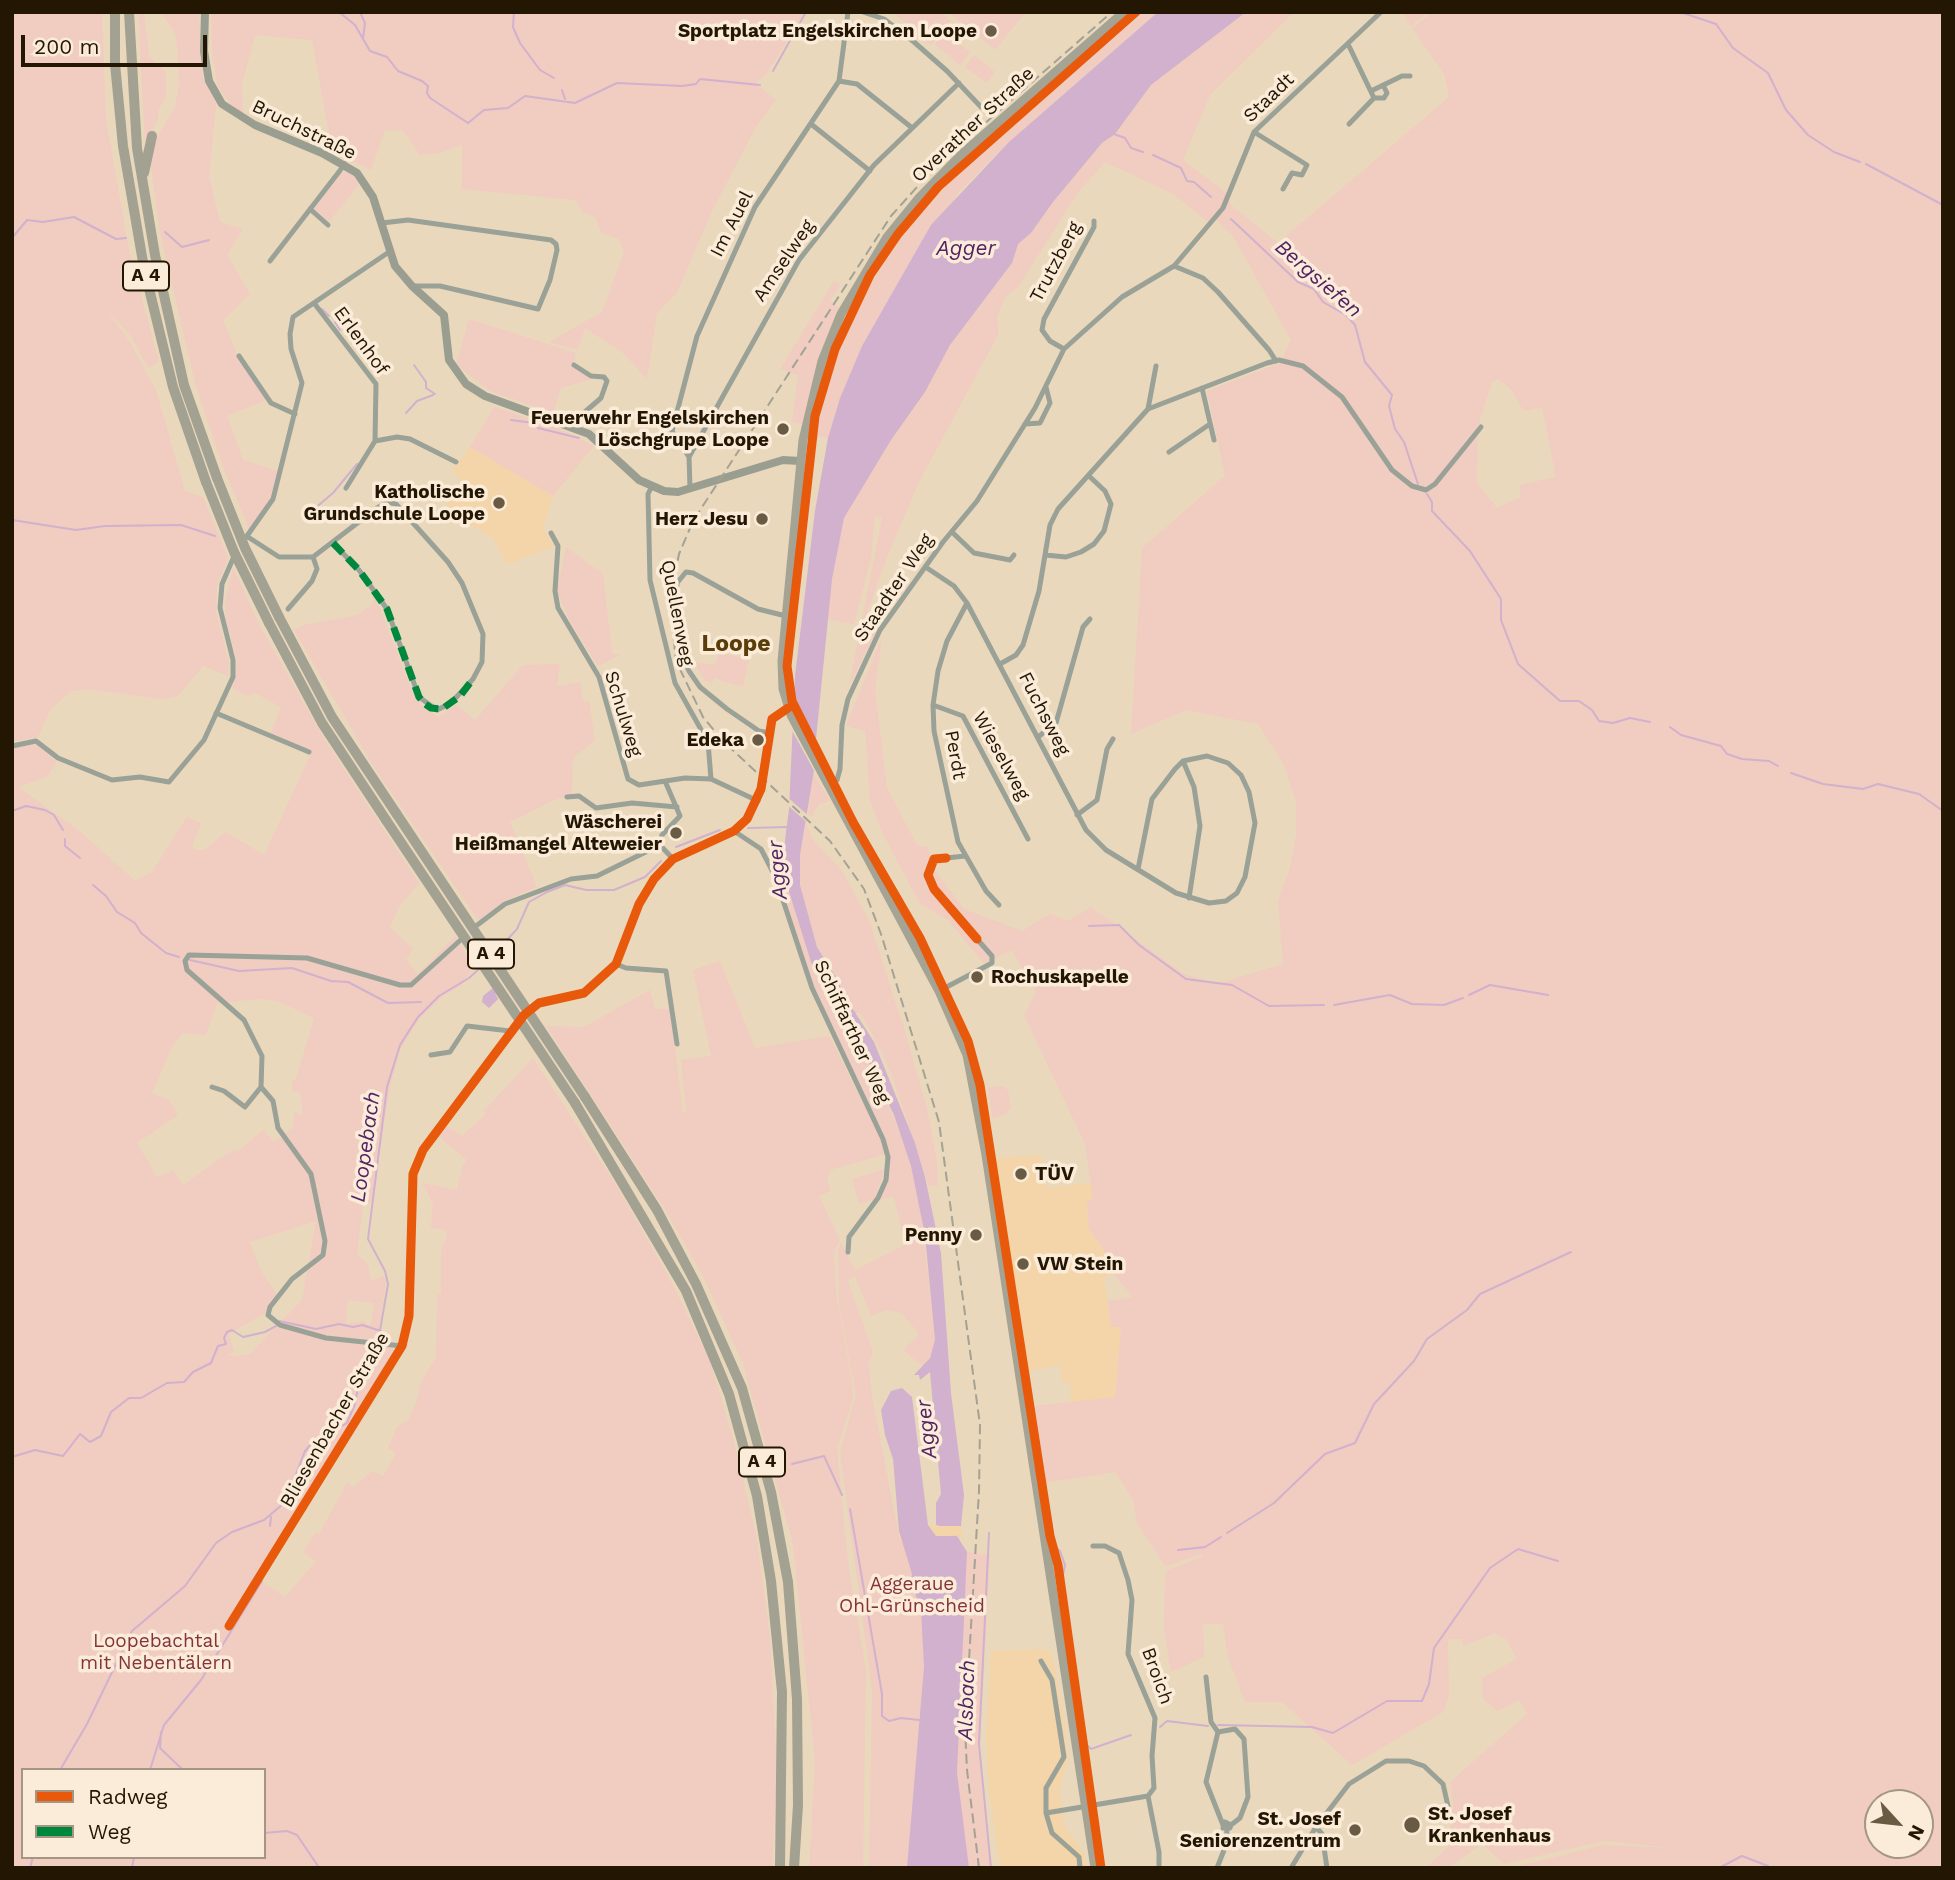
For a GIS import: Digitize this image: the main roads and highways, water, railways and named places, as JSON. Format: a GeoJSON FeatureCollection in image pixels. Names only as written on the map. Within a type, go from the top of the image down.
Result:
{"type":"FeatureCollection","features":[{"type":"Feature","properties":{"kind":"highway","name":"A 4"},"geometry":{"type":"LineString","coordinates":[[115,12],[115,64],[123,146],[139,242],[173,387],[188,437],[332,717],[391,817]]}},
{"type":"Feature","properties":{"kind":"highway","name":"A 4"},"geometry":{"type":"LineString","coordinates":[[130,12],[137,148],[176,354],[234,552],[322,723],[391,817],[580,1100],[657,1210],[696,1284],[742,1388],[771,1492],[788,1582],[797,1699],[798,1805],[794,1868]]}},
{"type":"Feature","properties":{"kind":"highway"},"geometry":{"type":"LineString","coordinates":[[143,180],[152,136]]}},
{"type":"Feature","properties":{"kind":"highway","name":"A 4"},"geometry":{"type":"LineString","coordinates":[[580,1100],[686,1291],[729,1394],[757,1496],[772,1581],[782,1692],[780,1868]]}},
{"type":"Feature","properties":{"kind":"main road","name":"Bruchstraße"},"geometry":{"type":"LineString","coordinates":[[205,12],[204,51],[209,81],[222,104],[255,125],[345,164],[357,173],[373,197],[395,266],[412,286],[444,314],[449,360],[466,384],[504,404],[589,434],[639,481],[651,488],[678,492],[765,465],[800,461]]}},
{"type":"Feature","properties":{"kind":"main road","name":"Overather Straße"},"geometry":{"type":"LineString","coordinates":[[1095,1868],[975,1091],[967,1055],[939,991],[789,712],[783,689],[786,616],[800,461],[822,361],[841,314],[887,237],[918,199],[962,154],[1125,12]]}},
{"type":"Feature","properties":{"kind":"water","name":"Agger"},"geometry":{"type":"Polygon","coordinates":[[[1158,12],[1246,12],[1151,85],[1115,134],[1102,143],[1031,233],[1018,244],[1012,263],[950,345],[925,392],[891,440],[844,518],[832,579],[816,739],[818,746],[800,855],[800,885],[817,947],[874,1042],[915,1143],[925,1177],[941,1253],[951,1393],[964,1495],[961,1526],[940,1526],[936,1525],[936,1503],[941,1494],[930,1372],[920,1380],[919,1375],[914,1375],[930,1358],[935,1340],[925,1235],[911,1166],[894,1115],[870,1065],[812,965],[787,885],[784,848],[789,809],[795,676],[815,511],[828,438],[840,398],[862,346],[931,225],[1009,142],[1158,12]]]}},
{"type":"Feature","properties":{"kind":"water"},"geometry":{"type":"Polygon","coordinates":[[[493,988],[498,999],[489,1008],[482,1002],[483,996],[493,988]]]}},
{"type":"Feature","properties":{"kind":"water"},"geometry":{"type":"Polygon","coordinates":[[[902,1388],[912,1397],[928,1525],[936,1536],[957,1536],[967,1552],[957,1773],[969,1868],[907,1868],[924,1667],[921,1609],[911,1583],[912,1574],[899,1531],[893,1459],[881,1410],[891,1391],[902,1388]]]}},
{"type":"Feature","properties":{"kind":"waterway"},"geometry":{"type":"LineString","coordinates":[[339,12],[355,25],[370,51],[387,57],[398,71],[422,81],[428,86],[427,93],[430,98],[468,123],[484,110],[508,108],[525,96],[575,103],[617,83],[682,86],[696,84],[700,79],[760,85]]}},
{"type":"Feature","properties":{"kind":"waterway"},"geometry":{"type":"LineString","coordinates":[[360,12],[365,23],[363,38]]}},
{"type":"Feature","properties":{"kind":"waterway"},"geometry":{"type":"LineString","coordinates":[[514,12],[513,27],[520,43],[540,70],[554,78]]}},
{"type":"Feature","properties":{"kind":"waterway"},"geometry":{"type":"LineString","coordinates":[[773,71],[806,12]]}},
{"type":"Feature","properties":{"kind":"waterway"},"geometry":{"type":"LineString","coordinates":[[1680,12],[1716,24],[1733,48],[1768,73],[1786,110],[1808,135],[1834,152],[1860,162]]}},
{"type":"Feature","properties":{"kind":"waterway"},"geometry":{"type":"LineString","coordinates":[[562,90],[565,99]]}},
{"type":"Feature","properties":{"kind":"waterway","name":"Bergsiefen"},"geometry":{"type":"LineString","coordinates":[[1114,134],[1125,138],[1131,148],[1143,152]]}},
{"type":"Feature","properties":{"kind":"waterway","name":"Bergsiefen"},"geometry":{"type":"LineString","coordinates":[[1153,155],[1181,168],[1187,181],[1194,182],[1211,197]]}},
{"type":"Feature","properties":{"kind":"waterway"},"geometry":{"type":"LineString","coordinates":[[1866,164],[1943,205]]}},
{"type":"Feature","properties":{"kind":"waterway"},"geometry":{"type":"LineString","coordinates":[[12,238],[27,220],[43,222],[74,217],[116,239],[126,238]]}},
{"type":"Feature","properties":{"kind":"waterway","name":"Bergsiefen"},"geometry":{"type":"LineString","coordinates":[[1231,219],[1298,282],[1314,289],[1323,302],[1346,315],[1355,325],[1365,362],[1392,395],[1389,406],[1395,429],[1404,442],[1418,484]]}},
{"type":"Feature","properties":{"kind":"waterway"},"geometry":{"type":"LineString","coordinates":[[165,232],[182,247],[209,240]]}},
{"type":"Feature","properties":{"kind":"waterway"},"geometry":{"type":"LineString","coordinates":[[322,309],[329,316]]}},
{"type":"Feature","properties":{"kind":"waterway"},"geometry":{"type":"LineString","coordinates":[[335,322],[340,330]]}},
{"type":"Feature","properties":{"kind":"waterway"},"geometry":{"type":"LineString","coordinates":[[414,365],[426,382],[426,388],[435,394]]}},
{"type":"Feature","properties":{"kind":"waterway"},"geometry":{"type":"LineString","coordinates":[[406,413],[417,401],[433,395]]}},
{"type":"Feature","properties":{"kind":"waterway"},"geometry":{"type":"LineString","coordinates":[[511,420],[534,423],[538,428],[579,438]]}},
{"type":"Feature","properties":{"kind":"waterway"},"geometry":{"type":"LineString","coordinates":[[313,510],[333,493],[357,464]]}},
{"type":"Feature","properties":{"kind":"waterway"},"geometry":{"type":"LineString","coordinates":[[1427,494],[1432,502],[1432,511],[1470,551],[1501,599],[1501,620],[1518,664],[1560,701],[1579,701],[1592,710],[1599,721],[1613,723],[1630,718],[1650,722]]}},
{"type":"Feature","properties":{"kind":"waterway"},"geometry":{"type":"LineString","coordinates":[[12,520],[76,530],[105,526],[181,525],[215,536]]}},
{"type":"Feature","properties":{"kind":"waterway"},"geometry":{"type":"LineString","coordinates":[[1670,727],[1681,735],[1721,746],[1727,754],[1742,759],[1769,761],[1778,766]]}},
{"type":"Feature","properties":{"kind":"waterway"},"geometry":{"type":"LineString","coordinates":[[1791,773],[1823,784],[1863,789],[1878,784],[1919,794],[1943,811]]}},
{"type":"Feature","properties":{"kind":"waterway"},"geometry":{"type":"LineString","coordinates":[[12,811],[26,806],[45,810],[54,815],[63,830]]}},
{"type":"Feature","properties":{"kind":"waterway","name":"Loopebach"},"geometry":{"type":"LineString","coordinates":[[748,828],[789,827]]}},
{"type":"Feature","properties":{"kind":"waterway","name":"Loopebach"},"geometry":{"type":"LineString","coordinates":[[676,847],[720,830]]}},
{"type":"Feature","properties":{"kind":"waterway"},"geometry":{"type":"LineString","coordinates":[[65,839],[65,846],[80,858]]}},
{"type":"Feature","properties":{"kind":"waterway","name":"Loopebach"},"geometry":{"type":"LineString","coordinates":[[495,953],[517,929],[529,902],[547,892],[565,885],[586,890],[614,890],[645,877],[661,861]]}},
{"type":"Feature","properties":{"kind":"waterway"},"geometry":{"type":"LineString","coordinates":[[93,885],[106,896],[117,912],[135,923],[141,933],[166,953],[179,957]]}},
{"type":"Feature","properties":{"kind":"waterway"},"geometry":{"type":"LineString","coordinates":[[1089,926],[1119,925],[1139,945],[1186,979],[1232,985],[1269,1006],[1324,1005]]}},
{"type":"Feature","properties":{"kind":"waterway"},"geometry":{"type":"LineString","coordinates":[[190,960],[239,971],[292,968],[331,981],[348,982],[388,1003],[421,1002]]}},
{"type":"Feature","properties":{"kind":"waterway","name":"Loopebach"},"geometry":{"type":"LineString","coordinates":[[378,1342],[388,1284],[385,1271],[368,1239],[387,1087],[400,1045],[418,1017],[439,996],[479,969]]}},
{"type":"Feature","properties":{"kind":"waterway"},"geometry":{"type":"LineString","coordinates":[[1469,995],[1490,985],[1548,995]]}},
{"type":"Feature","properties":{"kind":"waterway"},"geometry":{"type":"LineString","coordinates":[[1334,1005],[1390,995],[1412,1004],[1444,1005],[1463,998]]}},
{"type":"Feature","properties":{"kind":"waterway"},"geometry":{"type":"LineString","coordinates":[[1227,1533],[1274,1503],[1325,1454],[1355,1443],[1374,1404],[1414,1361],[1427,1339],[1467,1310],[1480,1294],[1571,1252]]}},
{"type":"Feature","properties":{"kind":"waterway"},"geometry":{"type":"LineString","coordinates":[[279,1321],[316,1329],[339,1324],[353,1327],[362,1325],[381,1331]]}},
{"type":"Feature","properties":{"kind":"waterway"},"geometry":{"type":"LineString","coordinates":[[12,1457],[35,1450],[63,1456],[80,1434],[90,1442],[101,1436],[111,1412],[129,1398],[141,1398],[167,1383],[184,1382],[193,1372],[211,1363],[218,1346],[226,1344],[224,1338],[227,1332],[232,1330],[243,1337],[265,1332],[276,1326]]}},
{"type":"Feature","properties":{"kind":"waterway","name":"Loopebach"},"geometry":{"type":"LineString","coordinates":[[61,1768],[87,1724],[132,1631],[185,1586],[216,1543],[232,1532],[264,1520],[289,1499],[294,1491],[296,1474],[305,1451],[312,1443],[347,1423],[355,1404],[362,1364],[375,1347]]}},
{"type":"Feature","properties":{"kind":"waterway"},"geometry":{"type":"LineString","coordinates":[[792,1464],[824,1456],[842,1495]]}},
{"type":"Feature","properties":{"kind":"waterway","name":"Loopebach"},"geometry":{"type":"LineString","coordinates":[[281,1503],[294,1477]]}},
{"type":"Feature","properties":{"kind":"waterway"},"geometry":{"type":"LineString","coordinates":[[850,1509],[882,1694],[882,1716],[889,1721],[901,1718],[919,1720]]}},
{"type":"Feature","properties":{"kind":"waterway"},"geometry":{"type":"LineString","coordinates":[[270,1526],[271,1517]]}},
{"type":"Feature","properties":{"kind":"waterway","name":"Alsbach"},"geometry":{"type":"LineString","coordinates":[[989,1533],[979,1744],[991,1868]]}},
{"type":"Feature","properties":{"kind":"waterway"},"geometry":{"type":"LineString","coordinates":[[1178,1550],[1205,1547],[1221,1537]]}},
{"type":"Feature","properties":{"kind":"waterway"},"geometry":{"type":"LineString","coordinates":[[1054,1546],[1060,1551],[1065,1565],[1061,1585],[1087,1745],[1091,1749],[1131,1735]]}},
{"type":"Feature","properties":{"kind":"waterway"},"geometry":{"type":"LineString","coordinates":[[1218,1725],[1312,1727],[1333,1733],[1387,1701],[1422,1701],[1429,1684],[1434,1648],[1490,1568],[1518,1549],[1558,1561]]}},
{"type":"Feature","properties":{"kind":"waterway"},"geometry":{"type":"LineString","coordinates":[[151,1768],[164,1725],[201,1680],[262,1581]]}},
{"type":"Feature","properties":{"kind":"waterway"},"geometry":{"type":"LineString","coordinates":[[1160,1727],[1167,1721],[1208,1726]]}},
{"type":"Feature","properties":{"kind":"waterway"},"geometry":{"type":"LineString","coordinates":[[161,1732],[160,1748],[181,1768]]}},
{"type":"Feature","properties":{"kind":"waterway"},"geometry":{"type":"LineString","coordinates":[[266,1833],[287,1831],[297,1835],[318,1866]]}},
{"type":"Feature","properties":{"kind":"waterway"},"geometry":{"type":"LineString","coordinates":[[1719,1868],[1742,1856],[1768,1866]]}},
{"type":"Feature","properties":{"kind":"waterway","name":"Loopebach"},"geometry":{"type":"LineString","coordinates":[[30,1868],[32,1859]]}},
{"type":"Feature","properties":{"kind":"waterway"},"geometry":{"type":"LineString","coordinates":[[132,1868],[134,1859]]}},
{"type":"Feature","properties":{"kind":"railway"},"geometry":{"type":"LineString","coordinates":[[979,1868],[967,1770],[965,1728],[979,1491],[980,1425],[939,1122],[881,934],[864,889],[830,841],[723,741],[703,717],[676,661],[670,602],[679,554],[693,521],[891,216],[935,167],[1112,12]]}},
{"type":"Feature","properties":{"kind":"place","name":"Sportplatz Engelskirchen Loope"},"geometry":{"type":"Point","coordinates":[991,31]}},
{"type":"Feature","properties":{"kind":"place","name":"Feuerwehr Engelskirchen Löschgrupe Loope"},"geometry":{"type":"Point","coordinates":[783,429]}},
{"type":"Feature","properties":{"kind":"place","name":"Katholische Grundschule Loope"},"geometry":{"type":"Point","coordinates":[499,503]}},
{"type":"Feature","properties":{"kind":"place","name":"Herz Jesu"},"geometry":{"type":"Point","coordinates":[762,519]}},
{"type":"Feature","properties":{"kind":"place","name":"Edeka"},"geometry":{"type":"Point","coordinates":[758,740]}},
{"type":"Feature","properties":{"kind":"place","name":"Wäscherei Heißmangel Alteweier"},"geometry":{"type":"Point","coordinates":[676,833]}},
{"type":"Feature","properties":{"kind":"place","name":"Rochuskapelle"},"geometry":{"type":"Point","coordinates":[977,977]}},
{"type":"Feature","properties":{"kind":"place","name":"TÜV"},"geometry":{"type":"Point","coordinates":[1021,1174]}},
{"type":"Feature","properties":{"kind":"place","name":"Penny"},"geometry":{"type":"Point","coordinates":[976,1235]}},
{"type":"Feature","properties":{"kind":"place","name":"VW Stein"},"geometry":{"type":"Point","coordinates":[1023,1264]}},
{"type":"Feature","properties":{"kind":"place","name":"St. Josef Krankenhaus"},"geometry":{"type":"Point","coordinates":[1412,1825]}},
{"type":"Feature","properties":{"kind":"place","name":"St. Josef Seniorenzentrum"},"geometry":{"type":"Point","coordinates":[1355,1830]}},
{"type":"Feature","properties":{"kind":"district","name":"Loope"},"geometry":{"type":"Point","coordinates":[736,644]}},
{"type":"Feature","properties":{"kind":"park label","name":"Aggeraue Ohl-Grünscheid"},"geometry":{"type":"Point","coordinates":[912,1595]}},
{"type":"Feature","properties":{"kind":"park label","name":"Loopebachtal mit Nebentälern"},"geometry":{"type":"Point","coordinates":[156,1652]}}]}
